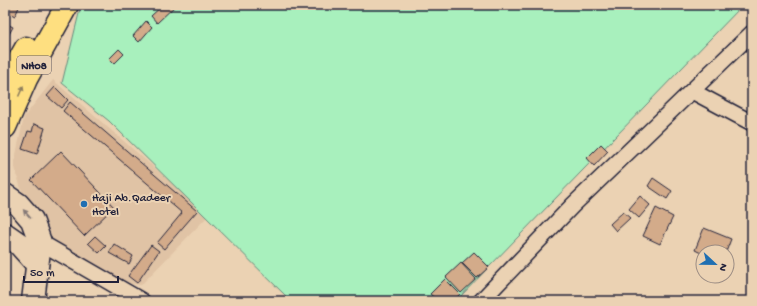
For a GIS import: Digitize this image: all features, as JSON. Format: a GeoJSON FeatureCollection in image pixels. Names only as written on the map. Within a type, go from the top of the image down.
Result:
{"type":"FeatureCollection","features":[{"type":"Feature","properties":{"kind":"highway","name":"NH08"},"geometry":{"type":"LineString","coordinates":[[5,85],[50,5]]}},
{"type":"Feature","properties":{"kind":"highway","name":"NH08"},"geometry":{"type":"LineString","coordinates":[[5,127],[26,79],[67,5]]}},
{"type":"Feature","properties":{"kind":"main road"},"geometry":{"type":"LineString","coordinates":[[5,195],[18,204],[32,220],[40,242],[33,301]]}},
{"type":"Feature","properties":{"kind":"main road"},"geometry":{"type":"LineString","coordinates":[[5,234],[18,243],[37,264]]}},
{"type":"Feature","properties":{"kind":"street"},"geometry":{"type":"LineString","coordinates":[[481,301],[573,205],[752,34]]}},
{"type":"Feature","properties":{"kind":"street"},"geometry":{"type":"LineString","coordinates":[[692,91],[752,123]]}},
{"type":"Feature","properties":{"kind":"street"},"geometry":{"type":"LineString","coordinates":[[40,242],[142,301]]}},
{"type":"Feature","properties":{"kind":"shaded area"},"geometry":{"type":"Polygon","coordinates":[[[53,80],[209,215],[141,285],[116,282],[51,246],[39,216],[21,189],[14,164],[24,117],[53,80]]]}},
{"type":"Feature","properties":{"kind":"green space"},"geometry":{"type":"Polygon","coordinates":[[[81,5],[743,5],[456,301],[291,301],[109,121],[62,83],[81,5]]]}},
{"type":"Feature","properties":{"kind":"building"},"geometry":{"type":"Polygon","coordinates":[[[5,5],[20,5],[15,16],[5,11],[5,5]]]}},
{"type":"Feature","properties":{"kind":"building"},"geometry":{"type":"Polygon","coordinates":[[[163,5],[176,5],[157,23],[151,16],[163,5]]]}},
{"type":"Feature","properties":{"kind":"building"},"geometry":{"type":"Polygon","coordinates":[[[146,21],[152,27],[139,42],[133,36],[146,21]]]}},
{"type":"Feature","properties":{"kind":"building"},"geometry":{"type":"Polygon","coordinates":[[[5,23],[13,27],[8,36],[5,35],[5,23]]]}},
{"type":"Feature","properties":{"kind":"building"},"geometry":{"type":"Polygon","coordinates":[[[119,49],[124,54],[114,64],[109,59],[119,49]]]}},
{"type":"Feature","properties":{"kind":"building"},"geometry":{"type":"Polygon","coordinates":[[[55,87],[68,100],[61,108],[47,96],[55,87]]]}},
{"type":"Feature","properties":{"kind":"building"},"geometry":{"type":"Polygon","coordinates":[[[70,102],[197,211],[164,249],[157,243],[182,213],[63,111],[70,102]]]}},
{"type":"Feature","properties":{"kind":"building"},"geometry":{"type":"Polygon","coordinates":[[[34,124],[45,128],[37,154],[22,149],[28,131],[32,132],[34,124]]]}},
{"type":"Feature","properties":{"kind":"building"},"geometry":{"type":"Polygon","coordinates":[[[601,144],[608,151],[594,166],[587,158],[601,144]]]}},
{"type":"Feature","properties":{"kind":"building"},"geometry":{"type":"Polygon","coordinates":[[[61,151],[114,207],[84,236],[31,180],[61,151]]]}},
{"type":"Feature","properties":{"kind":"building"},"geometry":{"type":"Polygon","coordinates":[[[653,178],[672,191],[667,199],[648,186],[653,178]]]}},
{"type":"Feature","properties":{"kind":"building"},"geometry":{"type":"Polygon","coordinates":[[[640,196],[650,205],[639,218],[629,209],[640,196]]]}},
{"type":"Feature","properties":{"kind":"building"},"geometry":{"type":"Polygon","coordinates":[[[656,208],[673,217],[660,244],[643,236],[656,208]]]}},
{"type":"Feature","properties":{"kind":"building"},"geometry":{"type":"Polygon","coordinates":[[[623,212],[630,218],[616,231],[610,224],[623,212]]]}},
{"type":"Feature","properties":{"kind":"building"},"geometry":{"type":"Polygon","coordinates":[[[704,228],[731,239],[729,244],[697,244],[704,228]]]}},
{"type":"Feature","properties":{"kind":"building"},"geometry":{"type":"Polygon","coordinates":[[[95,236],[106,246],[99,253],[88,243],[95,236]]]}},
{"type":"Feature","properties":{"kind":"building"},"geometry":{"type":"Polygon","coordinates":[[[114,244],[133,256],[129,264],[109,253],[114,244]]]}},
{"type":"Feature","properties":{"kind":"building"},"geometry":{"type":"Polygon","coordinates":[[[151,245],[159,251],[137,283],[128,276],[151,245]]]}},
{"type":"Feature","properties":{"kind":"building"},"geometry":{"type":"Polygon","coordinates":[[[474,252],[489,267],[477,278],[462,263],[474,252]]]}},
{"type":"Feature","properties":{"kind":"building"},"geometry":{"type":"Polygon","coordinates":[[[461,263],[476,279],[461,293],[446,277],[461,263]]]}},
{"type":"Feature","properties":{"kind":"building"},"geometry":{"type":"Polygon","coordinates":[[[445,279],[460,294],[453,301],[438,301],[430,294],[445,279]]]}},
{"type":"Feature","properties":{"kind":"place","name":"Haji Ab.Qadeer Hotel"},"geometry":{"type":"Point","coordinates":[84,204]}}]}
